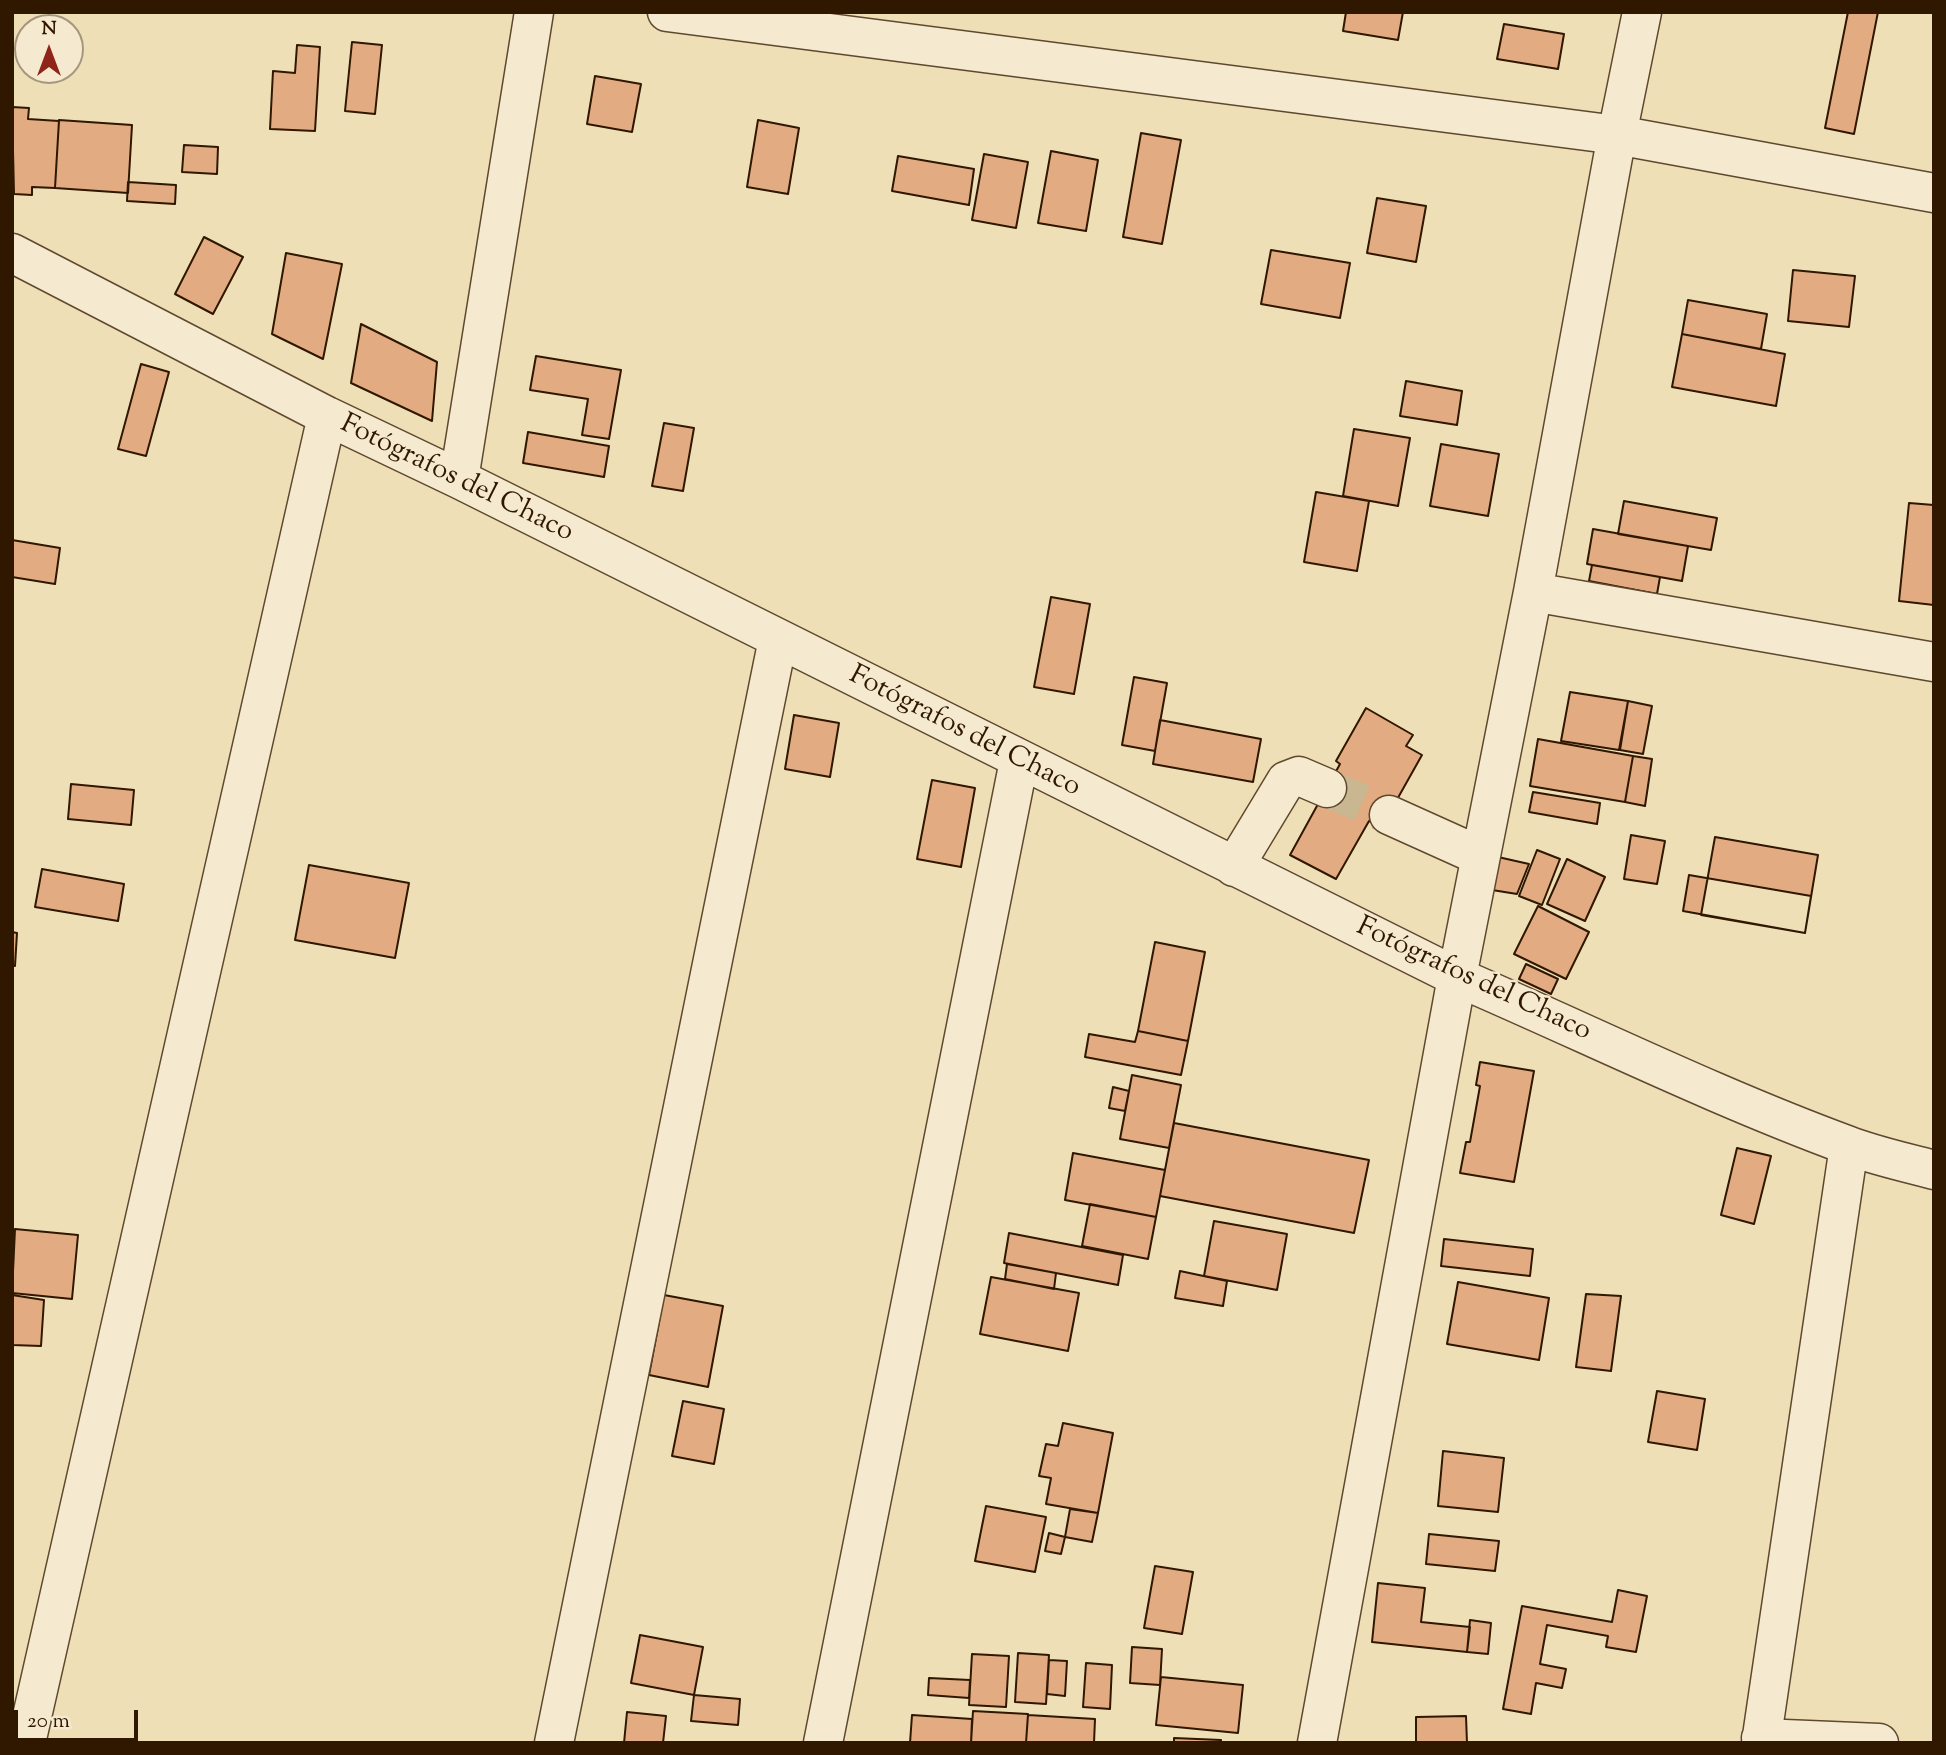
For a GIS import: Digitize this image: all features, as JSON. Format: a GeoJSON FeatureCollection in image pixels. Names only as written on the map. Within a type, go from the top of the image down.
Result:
{"type":"FeatureCollection","features":[{"type":"Feature","properties":{"kind":"street"},"geometry":{"type":"LineString","coordinates":[[459,479],[534,12]]}},
{"type":"Feature","properties":{"kind":"street"},"geometry":{"type":"LineString","coordinates":[[667,12],[1617,135],[1934,193]]}},
{"type":"Feature","properties":{"kind":"street"},"geometry":{"type":"LineString","coordinates":[[1317,1743],[1457,977],[1533,592],[1642,12]]}},
{"type":"Feature","properties":{"kind":"street","name":"Fotógrafos del Chaco"},"geometry":{"type":"LineString","coordinates":[[12,253],[327,416],[459,479],[1019,761],[1457,977],[1695,1084],[1849,1146],[1934,1170]]}},
{"type":"Feature","properties":{"kind":"street"},"geometry":{"type":"LineString","coordinates":[[26,1743],[327,416]]}},
{"type":"Feature","properties":{"kind":"street"},"geometry":{"type":"LineString","coordinates":[[1533,592],[1934,662]]}},
{"type":"Feature","properties":{"kind":"street"},"geometry":{"type":"LineString","coordinates":[[554,1743],[778,639]]}},
{"type":"Feature","properties":{"kind":"street"},"geometry":{"type":"LineString","coordinates":[[823,1743],[1019,761]]}},
{"type":"Feature","properties":{"kind":"street"},"geometry":{"type":"LineString","coordinates":[[1234,867],[1286,781],[1299,776],[1327,788]]}},
{"type":"Feature","properties":{"kind":"street"},"geometry":{"type":"LineString","coordinates":[[1389,814],[1480,856]]}},
{"type":"Feature","properties":{"kind":"street"},"geometry":{"type":"LineString","coordinates":[[1849,1146],[1761,1741],[1879,1743]]}},
{"type":"Feature","properties":{"kind":"building"},"geometry":{"type":"Polygon","coordinates":[[[1346,12],[1403,12],[1398,40],[1343,31],[1346,12]]]}},
{"type":"Feature","properties":{"kind":"building"},"geometry":{"type":"Polygon","coordinates":[[[1848,12],[1878,12],[1854,134],[1825,128],[1848,12]]]}},
{"type":"Feature","properties":{"kind":"building"},"geometry":{"type":"Polygon","coordinates":[[[1504,24],[1564,34],[1558,69],[1497,59],[1504,24]]]}},
{"type":"Feature","properties":{"kind":"building"},"geometry":{"type":"Polygon","coordinates":[[[352,42],[382,45],[375,114],[345,111],[352,42]]]}},
{"type":"Feature","properties":{"kind":"building"},"geometry":{"type":"Polygon","coordinates":[[[297,45],[320,47],[315,131],[270,129],[273,71],[295,73],[297,45]]]}},
{"type":"Feature","properties":{"kind":"building"},"geometry":{"type":"Polygon","coordinates":[[[595,76],[641,84],[632,132],[587,124],[595,76]]]}},
{"type":"Feature","properties":{"kind":"building"},"geometry":{"type":"Polygon","coordinates":[[[12,107],[29,108],[28,119],[59,121],[55,188],[32,187],[32,195],[14,194],[12,107]]]}},
{"type":"Feature","properties":{"kind":"building"},"geometry":{"type":"Polygon","coordinates":[[[59,120],[132,125],[128,193],[55,188],[59,120]]]}},
{"type":"Feature","properties":{"kind":"building"},"geometry":{"type":"Polygon","coordinates":[[[758,120],[799,128],[788,194],[747,187],[758,120]]]}},
{"type":"Feature","properties":{"kind":"building"},"geometry":{"type":"Polygon","coordinates":[[[1141,133],[1181,140],[1162,244],[1123,237],[1141,133]]]}},
{"type":"Feature","properties":{"kind":"building"},"geometry":{"type":"Polygon","coordinates":[[[184,145],[218,147],[217,174],[182,172],[184,145]]]}},
{"type":"Feature","properties":{"kind":"building"},"geometry":{"type":"Polygon","coordinates":[[[1051,151],[1098,160],[1086,231],[1038,223],[1051,151]]]}},
{"type":"Feature","properties":{"kind":"building"},"geometry":{"type":"Polygon","coordinates":[[[984,154],[1028,162],[1016,228],[972,220],[984,154]]]}},
{"type":"Feature","properties":{"kind":"building"},"geometry":{"type":"Polygon","coordinates":[[[898,156],[974,169],[969,205],[892,191],[898,156]]]}},
{"type":"Feature","properties":{"kind":"building"},"geometry":{"type":"Polygon","coordinates":[[[128,182],[176,185],[175,204],[127,201],[128,182]]]}},
{"type":"Feature","properties":{"kind":"building"},"geometry":{"type":"Polygon","coordinates":[[[1377,198],[1426,206],[1416,262],[1367,253],[1377,198]]]}},
{"type":"Feature","properties":{"kind":"building"},"geometry":{"type":"Polygon","coordinates":[[[204,237],[243,257],[213,314],[175,294],[204,237]]]}},
{"type":"Feature","properties":{"kind":"building"},"geometry":{"type":"Polygon","coordinates":[[[1271,250],[1350,263],[1340,318],[1261,304],[1271,250]]]}},
{"type":"Feature","properties":{"kind":"building"},"geometry":{"type":"Polygon","coordinates":[[[286,253],[342,264],[323,359],[272,334],[286,253]]]}},
{"type":"Feature","properties":{"kind":"building"},"geometry":{"type":"Polygon","coordinates":[[[1793,270],[1855,276],[1849,327],[1788,321],[1793,270]]]}},
{"type":"Feature","properties":{"kind":"building"},"geometry":{"type":"Polygon","coordinates":[[[1688,300],[1767,314],[1761,349],[1682,334],[1688,300]]]}},
{"type":"Feature","properties":{"kind":"building"},"geometry":{"type":"Polygon","coordinates":[[[361,324],[437,362],[432,421],[351,383],[361,324]]]}},
{"type":"Feature","properties":{"kind":"building"},"geometry":{"type":"Polygon","coordinates":[[[1682,334],[1785,354],[1776,406],[1672,387],[1682,334]]]}},
{"type":"Feature","properties":{"kind":"building"},"geometry":{"type":"Polygon","coordinates":[[[536,356],[621,370],[609,439],[582,435],[588,399],[530,390],[536,356]]]}},
{"type":"Feature","properties":{"kind":"building"},"geometry":{"type":"Polygon","coordinates":[[[141,364],[169,372],[146,456],[118,449],[141,364]]]}},
{"type":"Feature","properties":{"kind":"building"},"geometry":{"type":"Polygon","coordinates":[[[1406,381],[1462,391],[1457,425],[1400,416],[1406,381]]]}},
{"type":"Feature","properties":{"kind":"building"},"geometry":{"type":"Polygon","coordinates":[[[664,423],[694,428],[683,491],[652,486],[664,423]]]}},
{"type":"Feature","properties":{"kind":"building"},"geometry":{"type":"Polygon","coordinates":[[[1354,429],[1410,438],[1398,506],[1343,496],[1354,429]]]}},
{"type":"Feature","properties":{"kind":"building"},"geometry":{"type":"Polygon","coordinates":[[[528,432],[609,446],[604,477],[523,463],[528,432]]]}},
{"type":"Feature","properties":{"kind":"building"},"geometry":{"type":"Polygon","coordinates":[[[1441,444],[1499,454],[1488,516],[1430,506],[1441,444]]]}},
{"type":"Feature","properties":{"kind":"building"},"geometry":{"type":"Polygon","coordinates":[[[1316,492],[1369,501],[1357,571],[1304,562],[1316,492]]]}},
{"type":"Feature","properties":{"kind":"building"},"geometry":{"type":"Polygon","coordinates":[[[1624,501],[1717,518],[1711,550],[1618,534],[1624,501]]]}},
{"type":"Feature","properties":{"kind":"building"},"geometry":{"type":"Polygon","coordinates":[[[1909,503],[1934,505],[1934,605],[1899,601],[1909,503]]]}},
{"type":"Feature","properties":{"kind":"building"},"geometry":{"type":"Polygon","coordinates":[[[1593,529],[1688,546],[1682,581],[1587,564],[1593,529]]]}},
{"type":"Feature","properties":{"kind":"building"},"geometry":{"type":"Polygon","coordinates":[[[12,540],[60,548],[55,584],[12,577],[12,540]]]}},
{"type":"Feature","properties":{"kind":"building"},"geometry":{"type":"Polygon","coordinates":[[[1592,565],[1660,577],[1657,594],[1589,581],[1592,565]]]}},
{"type":"Feature","properties":{"kind":"building"},"geometry":{"type":"Polygon","coordinates":[[[1051,597],[1090,604],[1074,694],[1034,687],[1051,597]]]}},
{"type":"Feature","properties":{"kind":"building"},"geometry":{"type":"Polygon","coordinates":[[[1134,677],[1167,683],[1155,751],[1122,745],[1134,677]]]}},
{"type":"Feature","properties":{"kind":"building"},"geometry":{"type":"Polygon","coordinates":[[[1570,692],[1628,701],[1619,750],[1561,741],[1570,692]]]}},
{"type":"Feature","properties":{"kind":"building"},"geometry":{"type":"Polygon","coordinates":[[[1628,701],[1652,706],[1643,754],[1620,750],[1628,701]]]}},
{"type":"Feature","properties":{"kind":"building"},"geometry":{"type":"Polygon","coordinates":[[[1366,708],[1413,735],[1406,746],[1422,755],[1381,828],[1369,821],[1336,879],[1290,855],[1340,764],[1336,761],[1366,708]]]}},
{"type":"Feature","properties":{"kind":"building"},"geometry":{"type":"Polygon","coordinates":[[[794,715],[839,723],[830,777],[785,769],[794,715]]]}},
{"type":"Feature","properties":{"kind":"building"},"geometry":{"type":"Polygon","coordinates":[[[1160,720],[1261,739],[1253,782],[1153,764],[1160,720]]]}},
{"type":"Feature","properties":{"kind":"building"},"geometry":{"type":"Polygon","coordinates":[[[1538,739],[1633,756],[1625,802],[1530,786],[1538,739]]]}},
{"type":"Feature","properties":{"kind":"building"},"geometry":{"type":"Polygon","coordinates":[[[1633,756],[1652,759],[1645,806],[1625,802],[1633,756]]]}},
{"type":"Feature","properties":{"kind":"building"},"geometry":{"type":"Polygon","coordinates":[[[932,780],[975,788],[961,867],[917,859],[932,780]]]}},
{"type":"Feature","properties":{"kind":"building"},"geometry":{"type":"Polygon","coordinates":[[[71,784],[134,790],[131,825],[68,819],[71,784]]]}},
{"type":"Feature","properties":{"kind":"building"},"geometry":{"type":"Polygon","coordinates":[[[1533,792],[1600,803],[1597,824],[1529,812],[1533,792]]]}},
{"type":"Feature","properties":{"kind":"building"},"geometry":{"type":"Polygon","coordinates":[[[1631,835],[1665,841],[1657,884],[1624,879],[1631,835]]]}},
{"type":"Feature","properties":{"kind":"building"},"geometry":{"type":"Polygon","coordinates":[[[1715,837],[1818,855],[1805,933],[1701,915],[1715,837]]]}},
{"type":"Feature","properties":{"kind":"building"},"geometry":{"type":"Polygon","coordinates":[[[1537,850],[1560,859],[1542,905],[1519,896],[1537,850]]]}},
{"type":"Feature","properties":{"kind":"building"},"geometry":{"type":"Polygon","coordinates":[[[1498,857],[1529,864],[1517,894],[1492,890],[1498,857]]]}},
{"type":"Feature","properties":{"kind":"building"},"geometry":{"type":"Polygon","coordinates":[[[1567,859],[1605,877],[1585,921],[1547,904],[1567,859]]]}},
{"type":"Feature","properties":{"kind":"building"},"geometry":{"type":"Polygon","coordinates":[[[309,865],[409,883],[395,958],[295,940],[309,865]]]}},
{"type":"Feature","properties":{"kind":"building"},"geometry":{"type":"Polygon","coordinates":[[[42,869],[124,884],[118,921],[35,907],[42,869]]]}},
{"type":"Feature","properties":{"kind":"building"},"geometry":{"type":"Polygon","coordinates":[[[1689,875],[1811,896],[1805,933],[1683,911],[1689,875]]]}},
{"type":"Feature","properties":{"kind":"building"},"geometry":{"type":"Polygon","coordinates":[[[1538,906],[1589,932],[1566,979],[1514,954],[1538,906]]]}},
{"type":"Feature","properties":{"kind":"building"},"geometry":{"type":"Polygon","coordinates":[[[12,932],[17,933],[15,966],[12,965],[12,932]]]}},
{"type":"Feature","properties":{"kind":"building"},"geometry":{"type":"Polygon","coordinates":[[[1155,942],[1205,952],[1188,1041],[1138,1031],[1155,942]]]}},
{"type":"Feature","properties":{"kind":"building"},"geometry":{"type":"Polygon","coordinates":[[[1526,964],[1558,979],[1551,994],[1519,979],[1526,964]]]}},
{"type":"Feature","properties":{"kind":"building"},"geometry":{"type":"Polygon","coordinates":[[[1138,1031],[1188,1041],[1181,1075],[1085,1057],[1089,1034],[1135,1042],[1138,1031]]]}},
{"type":"Feature","properties":{"kind":"building"},"geometry":{"type":"Polygon","coordinates":[[[1480,1062],[1534,1071],[1514,1182],[1460,1173],[1466,1142],[1470,1142],[1480,1086],[1476,1085],[1480,1062]]]}},
{"type":"Feature","properties":{"kind":"building"},"geometry":{"type":"Polygon","coordinates":[[[1132,1075],[1181,1085],[1169,1148],[1120,1139],[1132,1075]]]}},
{"type":"Feature","properties":{"kind":"building"},"geometry":{"type":"Polygon","coordinates":[[[1113,1087],[1129,1091],[1125,1111],[1109,1108],[1113,1087]]]}},
{"type":"Feature","properties":{"kind":"building"},"geometry":{"type":"Polygon","coordinates":[[[1174,1123],[1369,1160],[1354,1233],[1160,1196],[1174,1123]]]}},
{"type":"Feature","properties":{"kind":"building"},"geometry":{"type":"Polygon","coordinates":[[[1737,1148],[1771,1156],[1754,1224],[1721,1215],[1737,1148]]]}},
{"type":"Feature","properties":{"kind":"building"},"geometry":{"type":"Polygon","coordinates":[[[1073,1153],[1165,1170],[1156,1217],[1065,1200],[1073,1153]]]}},
{"type":"Feature","properties":{"kind":"building"},"geometry":{"type":"Polygon","coordinates":[[[1090,1204],[1156,1217],[1148,1259],[1082,1246],[1090,1204]]]}},
{"type":"Feature","properties":{"kind":"building"},"geometry":{"type":"Polygon","coordinates":[[[1214,1221],[1287,1234],[1277,1290],[1204,1276],[1214,1221]]]}},
{"type":"Feature","properties":{"kind":"building"},"geometry":{"type":"Polygon","coordinates":[[[15,1229],[78,1235],[72,1299],[12,1293],[15,1229]]]}},
{"type":"Feature","properties":{"kind":"building"},"geometry":{"type":"Polygon","coordinates":[[[1009,1233],[1123,1255],[1118,1285],[1004,1263],[1009,1233]]]}},
{"type":"Feature","properties":{"kind":"building"},"geometry":{"type":"Polygon","coordinates":[[[1444,1239],[1533,1249],[1530,1276],[1441,1266],[1444,1239]]]}},
{"type":"Feature","properties":{"kind":"building"},"geometry":{"type":"Polygon","coordinates":[[[1007,1264],[1056,1273],[1054,1289],[1005,1279],[1007,1264]]]}},
{"type":"Feature","properties":{"kind":"building"},"geometry":{"type":"Polygon","coordinates":[[[1180,1271],[1227,1281],[1223,1306],[1175,1298],[1180,1271]]]}},
{"type":"Feature","properties":{"kind":"building"},"geometry":{"type":"Polygon","coordinates":[[[991,1277],[1079,1293],[1068,1351],[980,1334],[991,1277]]]}},
{"type":"Feature","properties":{"kind":"building"},"geometry":{"type":"Polygon","coordinates":[[[1458,1282],[1549,1298],[1539,1360],[1447,1344],[1458,1282]]]}},
{"type":"Feature","properties":{"kind":"building"},"geometry":{"type":"Polygon","coordinates":[[[1586,1294],[1621,1296],[1611,1371],[1576,1367],[1586,1294]]]}},
{"type":"Feature","properties":{"kind":"building"},"geometry":{"type":"Polygon","coordinates":[[[12,1295],[44,1300],[41,1346],[12,1345],[12,1295]]]}},
{"type":"Feature","properties":{"kind":"building"},"geometry":{"type":"Polygon","coordinates":[[[664,1295],[723,1306],[708,1387],[649,1375],[664,1295]]]}},
{"type":"Feature","properties":{"kind":"building"},"geometry":{"type":"Polygon","coordinates":[[[1657,1391],[1705,1399],[1697,1450],[1648,1442],[1657,1391]]]}},
{"type":"Feature","properties":{"kind":"building"},"geometry":{"type":"Polygon","coordinates":[[[683,1401],[724,1409],[714,1464],[672,1456],[683,1401]]]}},
{"type":"Feature","properties":{"kind":"building"},"geometry":{"type":"Polygon","coordinates":[[[1063,1423],[1113,1433],[1098,1513],[1046,1504],[1051,1478],[1039,1476],[1046,1444],[1058,1446],[1063,1423]]]}},
{"type":"Feature","properties":{"kind":"building"},"geometry":{"type":"Polygon","coordinates":[[[1443,1451],[1504,1458],[1498,1512],[1438,1506],[1443,1451]]]}},
{"type":"Feature","properties":{"kind":"building"},"geometry":{"type":"Polygon","coordinates":[[[986,1506],[1046,1517],[1035,1572],[975,1561],[986,1506]]]}},
{"type":"Feature","properties":{"kind":"building"},"geometry":{"type":"Polygon","coordinates":[[[1070,1509],[1098,1513],[1092,1542],[1065,1537],[1070,1509]]]}},
{"type":"Feature","properties":{"kind":"building"},"geometry":{"type":"Polygon","coordinates":[[[1049,1533],[1065,1537],[1061,1554],[1045,1551],[1049,1533]]]}},
{"type":"Feature","properties":{"kind":"building"},"geometry":{"type":"Polygon","coordinates":[[[1429,1534],[1499,1541],[1495,1571],[1426,1564],[1429,1534]]]}},
{"type":"Feature","properties":{"kind":"building"},"geometry":{"type":"Polygon","coordinates":[[[1155,1566],[1193,1572],[1182,1634],[1144,1628],[1155,1566]]]}},
{"type":"Feature","properties":{"kind":"building"},"geometry":{"type":"Polygon","coordinates":[[[1378,1583],[1425,1588],[1421,1622],[1470,1627],[1467,1652],[1372,1642],[1378,1583]]]}},
{"type":"Feature","properties":{"kind":"building"},"geometry":{"type":"Polygon","coordinates":[[[1618,1590],[1647,1596],[1636,1652],[1606,1647],[1608,1636],[1547,1625],[1540,1664],[1566,1669],[1562,1688],[1536,1683],[1531,1714],[1503,1709],[1522,1606],[1612,1622],[1618,1590]]]}},
{"type":"Feature","properties":{"kind":"building"},"geometry":{"type":"Polygon","coordinates":[[[1470,1620],[1491,1623],[1488,1654],[1467,1652],[1470,1620]]]}},
{"type":"Feature","properties":{"kind":"building"},"geometry":{"type":"Polygon","coordinates":[[[640,1635],[703,1647],[694,1695],[631,1683],[640,1635]]]}},
{"type":"Feature","properties":{"kind":"building"},"geometry":{"type":"Polygon","coordinates":[[[1132,1647],[1162,1649],[1160,1685],[1130,1683],[1132,1647]]]}},
{"type":"Feature","properties":{"kind":"building"},"geometry":{"type":"Polygon","coordinates":[[[1018,1653],[1049,1655],[1046,1704],[1015,1702],[1018,1653]]]}},
{"type":"Feature","properties":{"kind":"building"},"geometry":{"type":"Polygon","coordinates":[[[972,1654],[1009,1656],[1006,1707],[969,1705],[972,1654]]]}},
{"type":"Feature","properties":{"kind":"building"},"geometry":{"type":"Polygon","coordinates":[[[1049,1660],[1067,1661],[1065,1696],[1047,1694],[1049,1660]]]}},
{"type":"Feature","properties":{"kind":"building"},"geometry":{"type":"Polygon","coordinates":[[[1086,1663],[1112,1665],[1110,1709],[1083,1707],[1086,1663]]]}},
{"type":"Feature","properties":{"kind":"building"},"geometry":{"type":"Polygon","coordinates":[[[1161,1677],[1243,1685],[1238,1733],[1156,1725],[1161,1677]]]}},
{"type":"Feature","properties":{"kind":"building"},"geometry":{"type":"Polygon","coordinates":[[[929,1678],[970,1680],[969,1698],[928,1695],[929,1678]]]}},
{"type":"Feature","properties":{"kind":"building"},"geometry":{"type":"Polygon","coordinates":[[[694,1695],[740,1699],[738,1725],[691,1721],[694,1695]]]}},
{"type":"Feature","properties":{"kind":"building"},"geometry":{"type":"Polygon","coordinates":[[[973,1711],[1028,1714],[1026,1743],[971,1743],[973,1711]]]}},
{"type":"Feature","properties":{"kind":"building"},"geometry":{"type":"Polygon","coordinates":[[[627,1712],[666,1716],[663,1743],[624,1743],[627,1712]]]}},
{"type":"Feature","properties":{"kind":"building"},"geometry":{"type":"Polygon","coordinates":[[[912,1715],[972,1719],[971,1743],[910,1743],[912,1715]]]}},
{"type":"Feature","properties":{"kind":"building"},"geometry":{"type":"Polygon","coordinates":[[[1028,1715],[1095,1719],[1094,1743],[1026,1743],[1028,1715]]]}},
{"type":"Feature","properties":{"kind":"building"},"geometry":{"type":"Polygon","coordinates":[[[1466,1716],[1467,1743],[1416,1743],[1416,1717],[1466,1716]]]}},
{"type":"Feature","properties":{"kind":"building"},"geometry":{"type":"Polygon","coordinates":[[[1174,1738],[1221,1740],[1221,1743],[1174,1743],[1174,1738]]]}},
{"type":"Feature","properties":{"kind":"tunnel"},"geometry":{"type":"LineString","coordinates":[[1327,788],[1389,815]]}}]}
